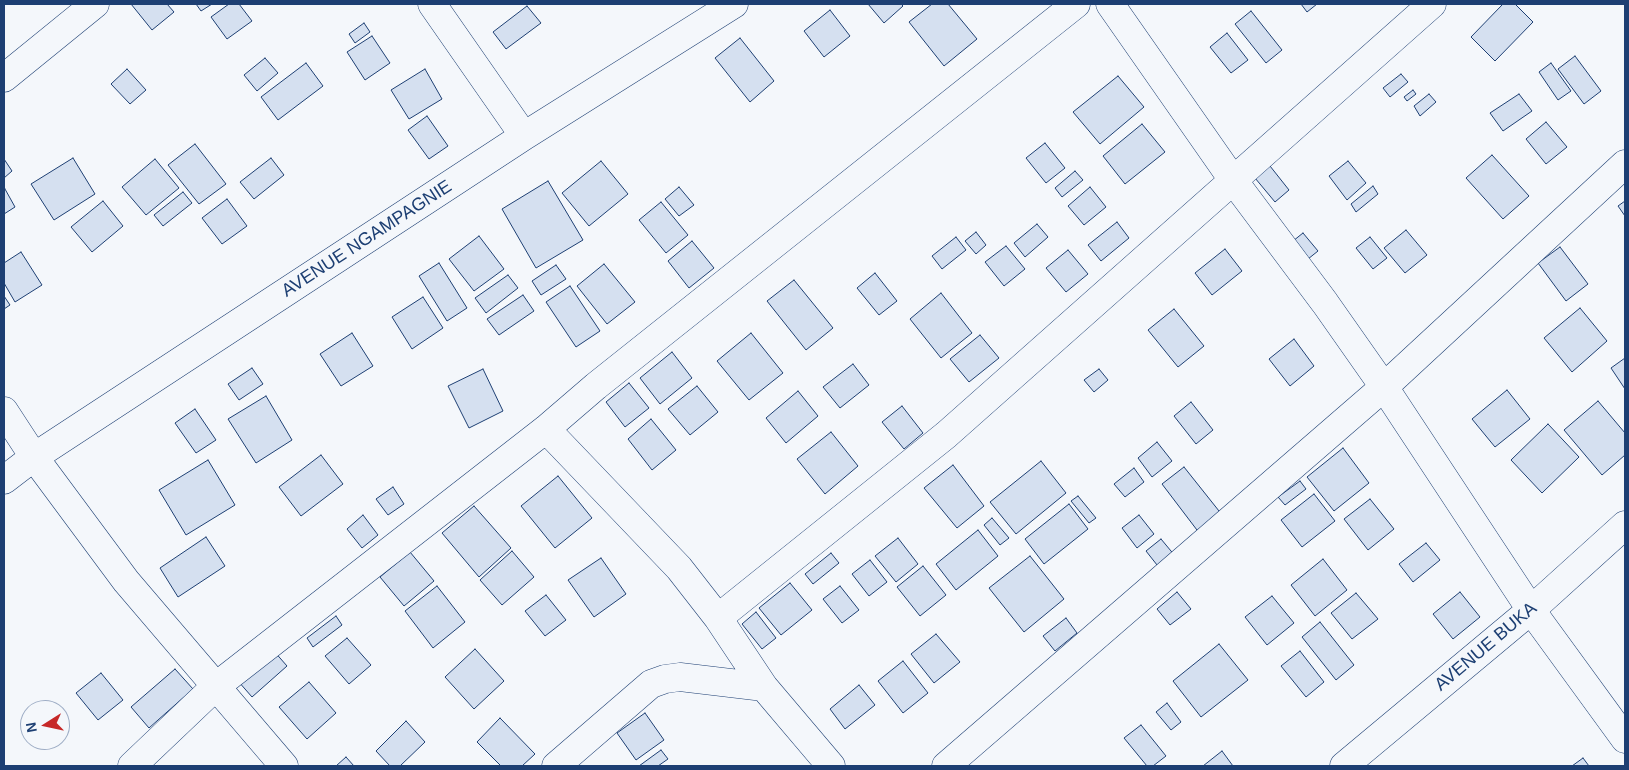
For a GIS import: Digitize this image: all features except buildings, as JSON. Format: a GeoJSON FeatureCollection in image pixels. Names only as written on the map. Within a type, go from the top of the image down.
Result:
{"type":"FeatureCollection","features":[{"type":"Feature","properties":{"kind":"street"},"geometry":{"type":"LineString","coordinates":[[4,78],[95,4]]}},
{"type":"Feature","properties":{"kind":"street"},"geometry":{"type":"LineString","coordinates":[[432,4],[524,136]]}},
{"type":"Feature","properties":{"kind":"street","name":"AVENUE NGAMPAGNIE"},"geometry":{"type":"LineString","coordinates":[[4,480],[34,457],[524,136],[734,4]]}},
{"type":"Feature","properties":{"kind":"street"},"geometry":{"type":"LineString","coordinates":[[132,766],[215,687],[546,429],[604,380],[1076,4]]}},
{"type":"Feature","properties":{"kind":"street"},"geometry":{"type":"LineString","coordinates":[[1110,4],[1233,180],[1384,387],[1531,610],[1617,708],[1625,739]]}},
{"type":"Feature","properties":{"kind":"street"},"geometry":{"type":"LineString","coordinates":[[718,618],[946,435],[1432,4]]}},
{"type":"Feature","properties":{"kind":"street"},"geometry":{"type":"LineString","coordinates":[[946,766],[1384,387],[1625,164]]}},
{"type":"Feature","properties":{"kind":"street"},"geometry":{"type":"LineString","coordinates":[[4,411],[34,457],[126,581],[284,766]]}},
{"type":"Feature","properties":{"kind":"street"},"geometry":{"type":"LineString","coordinates":[[546,429],[679,568],[718,618],[764,687],[831,766]]}},
{"type":"Feature","properties":{"kind":"street","name":"AVENUE BUKA"},"geometry":{"type":"LineString","coordinates":[[1344,766],[1531,610],[1625,526]]}},
{"type":"Feature","properties":{"kind":"street"},"geometry":{"type":"LineString","coordinates":[[556,766],[651,684],[665,679],[680,677],[764,687]]}}]}
